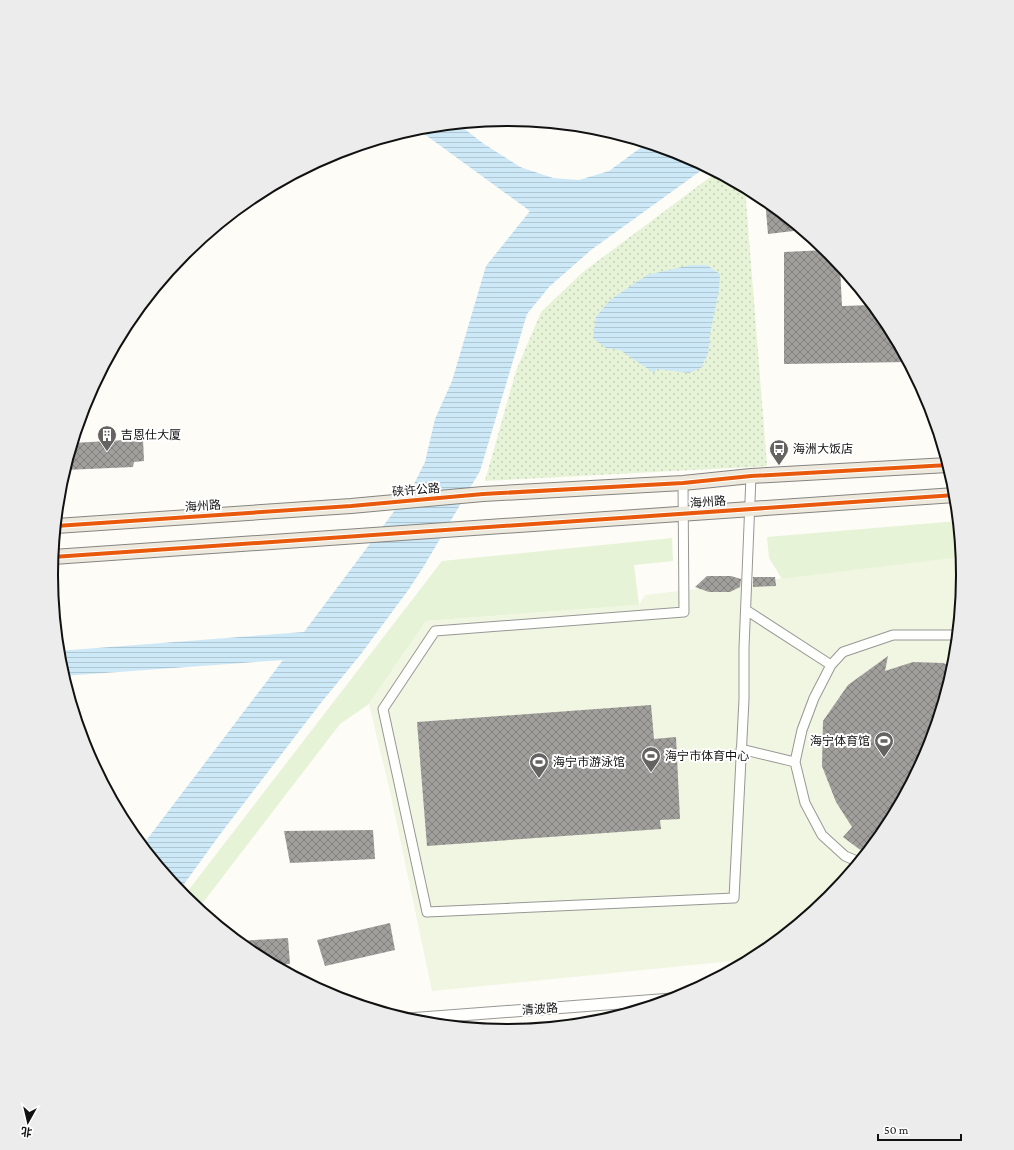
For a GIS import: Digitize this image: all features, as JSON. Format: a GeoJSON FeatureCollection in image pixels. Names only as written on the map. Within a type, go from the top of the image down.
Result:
{"type":"FeatureCollection","features":[{"type":"Feature","properties":{"kind":"main road","name":"海州路"},"geometry":{"type":"LineString","coordinates":[[483,494],[683,483],[751,476],[942,465]]}},
{"type":"Feature","properties":{"kind":"main road","name":"硖许公路"},"geometry":{"type":"LineString","coordinates":[[351,506],[483,494]]}},
{"type":"Feature","properties":{"kind":"main road","name":"海州路"},"geometry":{"type":"LineString","coordinates":[[59,557],[948,495]]}},
{"type":"Feature","properties":{"kind":"main road","name":"海州路"},"geometry":{"type":"LineString","coordinates":[[61,526],[351,506]]}},
{"type":"Feature","properties":{"kind":"street"},"geometry":{"type":"LineString","coordinates":[[683,483],[684,612],[435,631],[383,709],[427,912],[734,898],[742,749],[744,648],[751,476]]}},
{"type":"Feature","properties":{"kind":"street"},"geometry":{"type":"LineString","coordinates":[[746,610],[831,665]]}},
{"type":"Feature","properties":{"kind":"street"},"geometry":{"type":"LineString","coordinates":[[854,860],[845,856],[822,835],[805,803],[795,762],[802,730],[814,698],[831,665],[843,652],[893,635],[952,635]]}},
{"type":"Feature","properties":{"kind":"street"},"geometry":{"type":"LineString","coordinates":[[742,749],[795,762]]}},
{"type":"Feature","properties":{"kind":"street","name":"清波路"},"geometry":{"type":"LineString","coordinates":[[432,1017],[649,1001]]}},
{"type":"Feature","properties":{"kind":"green space"},"geometry":{"type":"Polygon","coordinates":[[[712,175],[746,195],[767,466],[485,481],[516,371],[541,312],[583,272],[712,175]]]}},
{"type":"Feature","properties":{"kind":"green space"},"geometry":{"type":"Polygon","coordinates":[[[953,521],[956,575],[782,579],[769,558],[767,537],[953,521]]]}},
{"type":"Feature","properties":{"kind":"green space"},"geometry":{"type":"Polygon","coordinates":[[[672,538],[673,561],[634,565],[639,605],[426,621],[369,704],[340,724],[202,904],[188,890],[442,561],[672,538]]]}},
{"type":"Feature","properties":{"kind":"green space","name":"海宁市体育中心"},"geometry":{"type":"Polygon","coordinates":[[[955,558],[955,604],[947,663],[941,691],[932,719],[910,774],[896,800],[880,824],[845,871],[803,913],[780,931],[736,961],[432,991],[391,796],[369,704],[426,621],[639,605],[645,595],[955,558]]]}},
{"type":"Feature","properties":{"kind":"water"},"geometry":{"type":"Polygon","coordinates":[[[464,128],[484,144],[520,167],[553,178],[579,180],[609,171],[642,147],[679,160],[702,170],[591,250],[549,287],[527,314],[480,471],[424,566],[361,654],[320,704],[221,833],[183,885],[169,871],[146,841],[283,660],[70,676],[65,650],[304,632],[413,486],[425,462],[435,419],[452,381],[486,266],[530,211],[424,134],[464,128]]]}},
{"type":"Feature","properties":{"kind":"water"},"geometry":{"type":"Polygon","coordinates":[[[691,265],[707,265],[720,274],[719,290],[710,334],[708,354],[701,368],[689,373],[657,369],[654,373],[620,350],[606,348],[593,338],[596,317],[610,300],[647,275],[691,265]]]}},
{"type":"Feature","properties":{"kind":"building"},"geometry":{"type":"Polygon","coordinates":[[[766,209],[795,231],[768,234],[766,209]]]}},
{"type":"Feature","properties":{"kind":"building"},"geometry":{"type":"Polygon","coordinates":[[[816,250],[840,274],[842,306],[865,305],[903,362],[784,364],[784,252],[816,250]]]}},
{"type":"Feature","properties":{"kind":"building","name":"吉恩仕大厦"},"geometry":{"type":"Polygon","coordinates":[[[143,439],[144,461],[134,462],[133,467],[71,470],[78,443],[143,439]]]}},
{"type":"Feature","properties":{"kind":"building"},"geometry":{"type":"Polygon","coordinates":[[[707,576],[731,576],[741,579],[740,587],[730,592],[709,592],[695,587],[707,576]]]}},
{"type":"Feature","properties":{"kind":"building"},"geometry":{"type":"Polygon","coordinates":[[[753,577],[775,577],[776,586],[753,587],[753,577]]]}},
{"type":"Feature","properties":{"kind":"building"},"geometry":{"type":"Polygon","coordinates":[[[888,656],[885,671],[913,662],[947,664],[941,691],[932,719],[910,774],[896,800],[861,850],[843,837],[852,827],[836,802],[822,766],[823,721],[848,685],[888,656]]]}},
{"type":"Feature","properties":{"kind":"building","name":"海宁市游泳馆"},"geometry":{"type":"Polygon","coordinates":[[[651,705],[654,739],[676,737],[680,819],[660,820],[661,829],[427,846],[417,722],[651,705]]]}},
{"type":"Feature","properties":{"kind":"building"},"geometry":{"type":"Polygon","coordinates":[[[373,830],[375,859],[290,863],[284,831],[373,830]]]}},
{"type":"Feature","properties":{"kind":"building"},"geometry":{"type":"Polygon","coordinates":[[[390,923],[395,950],[325,966],[317,940],[390,923]]]}},
{"type":"Feature","properties":{"kind":"building"},"geometry":{"type":"Polygon","coordinates":[[[288,938],[290,964],[282,964],[247,940],[288,938]]]}},
{"type":"Feature","properties":{"kind":"cycle path"},"geometry":{"type":"LineString","coordinates":[[61,526],[351,506],[483,494],[683,483],[751,476],[942,465]]}},
{"type":"Feature","properties":{"kind":"cycle path"},"geometry":{"type":"LineString","coordinates":[[59,557],[948,495]]}},
{"type":"Feature","properties":{"kind":"place","name":"吉恩仕大厦"},"geometry":{"type":"Point","coordinates":[107,452]}},
{"type":"Feature","properties":{"kind":"place","name":"海洲大饭店"},"geometry":{"type":"Point","coordinates":[779,466]}},
{"type":"Feature","properties":{"kind":"place","name":"海宁体育馆"},"geometry":{"type":"Point","coordinates":[884,758]}},
{"type":"Feature","properties":{"kind":"place","name":"海宁市体育中心"},"geometry":{"type":"Point","coordinates":[651,773]}},
{"type":"Feature","properties":{"kind":"place","name":"海宁市游泳馆"},"geometry":{"type":"Point","coordinates":[539,779]}}]}
